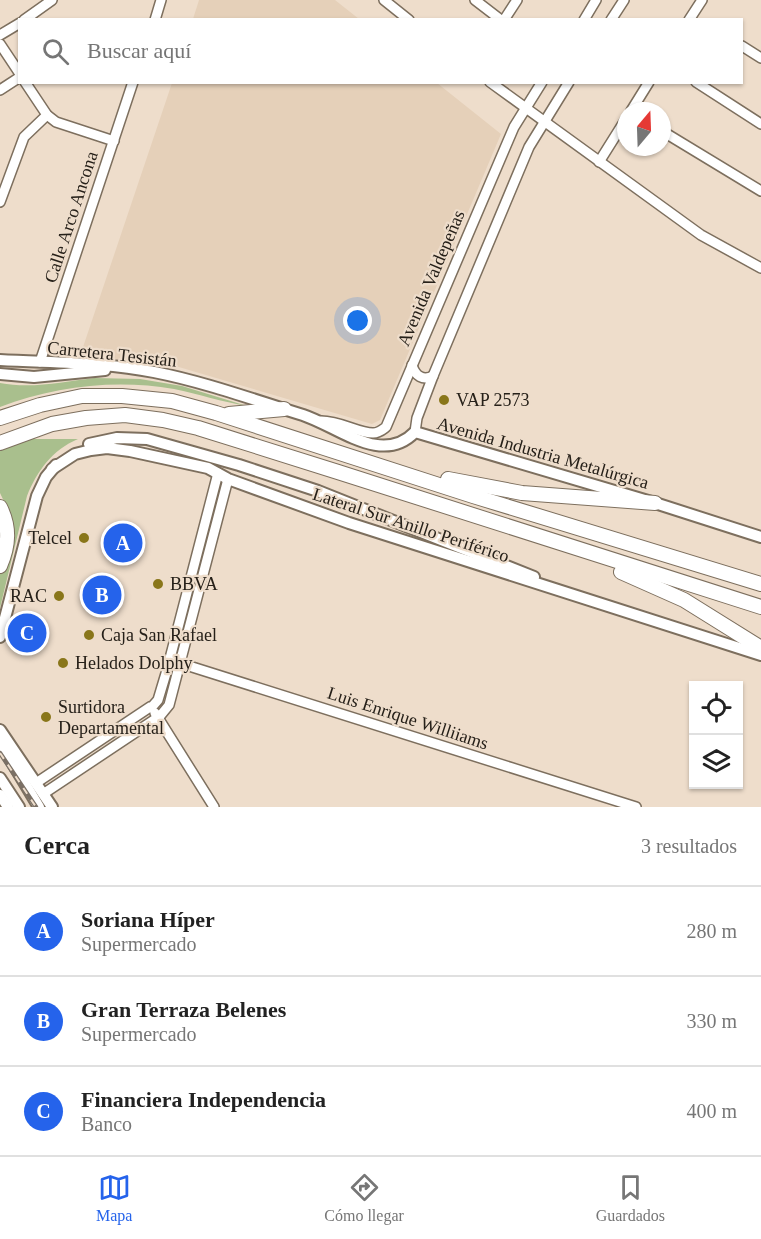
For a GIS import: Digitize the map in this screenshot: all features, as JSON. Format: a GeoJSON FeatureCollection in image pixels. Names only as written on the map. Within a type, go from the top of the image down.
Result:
{"type":"FeatureCollection","features":[{"type":"Feature","properties":{"kind":"highway"},"geometry":{"type":"LineString","coordinates":[[0,418],[40,405],[82,396],[122,396],[172,401],[761,584]]}},
{"type":"Feature","properties":{"kind":"highway"},"geometry":{"type":"LineString","coordinates":[[216,413],[253,413],[284,409]]}},
{"type":"Feature","properties":{"kind":"highway"},"geometry":{"type":"LineString","coordinates":[[0,443],[52,424],[86,418],[125,415],[163,420],[198,428],[761,607]]}},
{"type":"Feature","properties":{"kind":"highway"},"geometry":{"type":"LineString","coordinates":[[381,467],[405,469],[485,488],[522,493],[655,503]]}},
{"type":"Feature","properties":{"kind":"highway"},"geometry":{"type":"LineString","coordinates":[[433,503],[648,582],[684,600],[761,648]]}},
{"type":"Feature","properties":{"kind":"highway"},"geometry":{"type":"LineString","coordinates":[[0,507],[6,520],[8,536],[6,551],[0,566]]}},
{"type":"Feature","properties":{"kind":"main road","name":"Carretera Tesistán"},"geometry":{"type":"LineString","coordinates":[[0,360],[123,368],[181,378],[321,421]]}},
{"type":"Feature","properties":{"kind":"main road"},"geometry":{"type":"LineString","coordinates":[[0,374],[34,378],[123,368]]}},
{"type":"Feature","properties":{"kind":"main road","name":"Avenida Industria Metalúrgica"},"geometry":{"type":"LineString","coordinates":[[321,421],[344,434],[385,447],[398,444],[415,432],[761,537]]}},
{"type":"Feature","properties":{"kind":"main road"},"geometry":{"type":"LineString","coordinates":[[0,637],[41,486],[52,469],[74,451],[91,443],[126,438],[158,441],[318,491],[519,569],[550,587]]}},
{"type":"Feature","properties":{"kind":"main road","name":"Lateral Sur Anillo Periférico"},"geometry":{"type":"LineString","coordinates":[[52,469],[75,454],[107,448],[208,468],[228,480],[349,523],[761,655]]}},
{"type":"Feature","properties":{"kind":"main road"},"geometry":{"type":"LineString","coordinates":[[0,730],[52,807]]}},
{"type":"Feature","properties":{"kind":"main road"},"geometry":{"type":"LineString","coordinates":[[0,742],[39,807]]}},
{"type":"Feature","properties":{"kind":"main road"},"geometry":{"type":"LineString","coordinates":[[0,778],[19,807]]}},
{"type":"Feature","properties":{"kind":"main road"},"geometry":{"type":"LineString","coordinates":[[0,795],[8,807]]}},
{"type":"Feature","properties":{"kind":"street"},"geometry":{"type":"LineString","coordinates":[[27,18],[52,0]]}},
{"type":"Feature","properties":{"kind":"street"},"geometry":{"type":"LineString","coordinates":[[156,18],[161,0]]}},
{"type":"Feature","properties":{"kind":"street"},"geometry":{"type":"LineString","coordinates":[[384,0],[406,18]]}},
{"type":"Feature","properties":{"kind":"street"},"geometry":{"type":"LineString","coordinates":[[475,0],[499,18]]}},
{"type":"Feature","properties":{"kind":"street"},"geometry":{"type":"LineString","coordinates":[[504,18],[517,0]]}},
{"type":"Feature","properties":{"kind":"street"},"geometry":{"type":"LineString","coordinates":[[585,18],[596,0]]}},
{"type":"Feature","properties":{"kind":"street"},"geometry":{"type":"LineString","coordinates":[[612,18],[624,0]]}},
{"type":"Feature","properties":{"kind":"street"},"geometry":{"type":"LineString","coordinates":[[694,18],[702,0]]}},
{"type":"Feature","properties":{"kind":"street"},"geometry":{"type":"LineString","coordinates":[[0,35],[18,24]]}},
{"type":"Feature","properties":{"kind":"street"},"geometry":{"type":"LineString","coordinates":[[0,44],[18,72]]}},
{"type":"Feature","properties":{"kind":"street"},"geometry":{"type":"LineString","coordinates":[[743,47],[761,58]]}},
{"type":"Feature","properties":{"kind":"street"},"geometry":{"type":"LineString","coordinates":[[0,90],[18,76]]}},
{"type":"Feature","properties":{"kind":"street"},"geometry":{"type":"LineString","coordinates":[[27,84],[47,115],[56,122],[114,141]]}},
{"type":"Feature","properties":{"kind":"street","name":"Calle Arco Ancona"},"geometry":{"type":"LineString","coordinates":[[40,362],[132,84]]}},
{"type":"Feature","properties":{"kind":"street"},"geometry":{"type":"LineString","coordinates":[[493,84],[701,235],[761,268]]}},
{"type":"Feature","properties":{"kind":"street","name":"Avenida Valdepeñas"},"geometry":{"type":"LineString","coordinates":[[321,421],[343,424],[373,433],[381,431],[388,424],[505,148],[525,108],[541,84]]}},
{"type":"Feature","properties":{"kind":"street"},"geometry":{"type":"LineString","coordinates":[[415,432],[417,418],[433,376],[529,147],[568,84]]}},
{"type":"Feature","properties":{"kind":"street"},"geometry":{"type":"LineString","coordinates":[[637,102],[648,84]]}},
{"type":"Feature","properties":{"kind":"street"},"geometry":{"type":"LineString","coordinates":[[699,84],[761,124]]}},
{"type":"Feature","properties":{"kind":"street"},"geometry":{"type":"LineString","coordinates":[[0,202],[24,137],[47,115]]}},
{"type":"Feature","properties":{"kind":"street"},"geometry":{"type":"LineString","coordinates":[[599,162],[617,133]]}},
{"type":"Feature","properties":{"kind":"street"},"geometry":{"type":"LineString","coordinates":[[671,136],[761,191]]}},
{"type":"Feature","properties":{"kind":"street"},"geometry":{"type":"LineString","coordinates":[[412,365],[420,377],[433,376]]}},
{"type":"Feature","properties":{"kind":"street"},"geometry":{"type":"LineString","coordinates":[[36,783],[150,706],[151,708],[158,700],[218,473]]}},
{"type":"Feature","properties":{"kind":"street"},"geometry":{"type":"LineString","coordinates":[[43,794],[160,716],[169,705],[228,480]]}},
{"type":"Feature","properties":{"kind":"street"},"geometry":{"type":"LineString","coordinates":[[196,560],[207,563]]}},
{"type":"Feature","properties":{"kind":"street","name":"Luis Enrique Williiams"},"geometry":{"type":"LineString","coordinates":[[170,660],[636,807]]}},
{"type":"Feature","properties":{"kind":"street"},"geometry":{"type":"LineString","coordinates":[[150,706],[214,807]]}},
{"type":"Feature","properties":{"kind":"shaded area"},"geometry":{"type":"Polygon","coordinates":[[[199,0],[335,0],[358,18],[193,18],[199,0]]]}},
{"type":"Feature","properties":{"kind":"shaded area"},"geometry":{"type":"Polygon","coordinates":[[[172,84],[438,84],[501,134],[380,420],[372,424],[172,365],[80,356],[172,84]]]}},
{"type":"Feature","properties":{"kind":"green space"},"geometry":{"type":"Polygon","coordinates":[[[94,378],[140,379],[182,386],[247,406],[174,389],[108,385],[64,389],[0,407],[0,383],[35,385],[94,378]]]}},
{"type":"Feature","properties":{"kind":"green space"},"geometry":{"type":"Polygon","coordinates":[[[26,439],[78,439],[60,449],[46,462],[31,487],[0,608],[0,571],[13,529],[11,516],[0,493],[0,448],[26,439]]]}},
{"type":"Feature","properties":{"kind":"railway"},"geometry":{"type":"LineString","coordinates":[[0,753],[36,807]]}},
{"type":"Feature","properties":{"kind":"place","name":"VAP 2573"},"geometry":{"type":"Point","coordinates":[444,400]}},
{"type":"Feature","properties":{"kind":"place","name":"Telcel"},"geometry":{"type":"Point","coordinates":[84,538]}},
{"type":"Feature","properties":{"kind":"place","name":"Soriana Híper"},"geometry":{"type":"Point","coordinates":[123,543]}},
{"type":"Feature","properties":{"kind":"place","name":"BBVA"},"geometry":{"type":"Point","coordinates":[158,584]}},
{"type":"Feature","properties":{"kind":"place","name":"Gran Terraza Belenes"},"geometry":{"type":"Point","coordinates":[102,595]}},
{"type":"Feature","properties":{"kind":"place","name":"RAC"},"geometry":{"type":"Point","coordinates":[59,596]}},
{"type":"Feature","properties":{"kind":"place","name":"Financiera Independencia"},"geometry":{"type":"Point","coordinates":[27,633]}},
{"type":"Feature","properties":{"kind":"place","name":"Caja San Rafael"},"geometry":{"type":"Point","coordinates":[89,635]}},
{"type":"Feature","properties":{"kind":"place","name":"Helados Dolphy"},"geometry":{"type":"Point","coordinates":[63,663]}},
{"type":"Feature","properties":{"kind":"place","name":"Surtidora Departamental"},"geometry":{"type":"Point","coordinates":[46,717]}}]}
